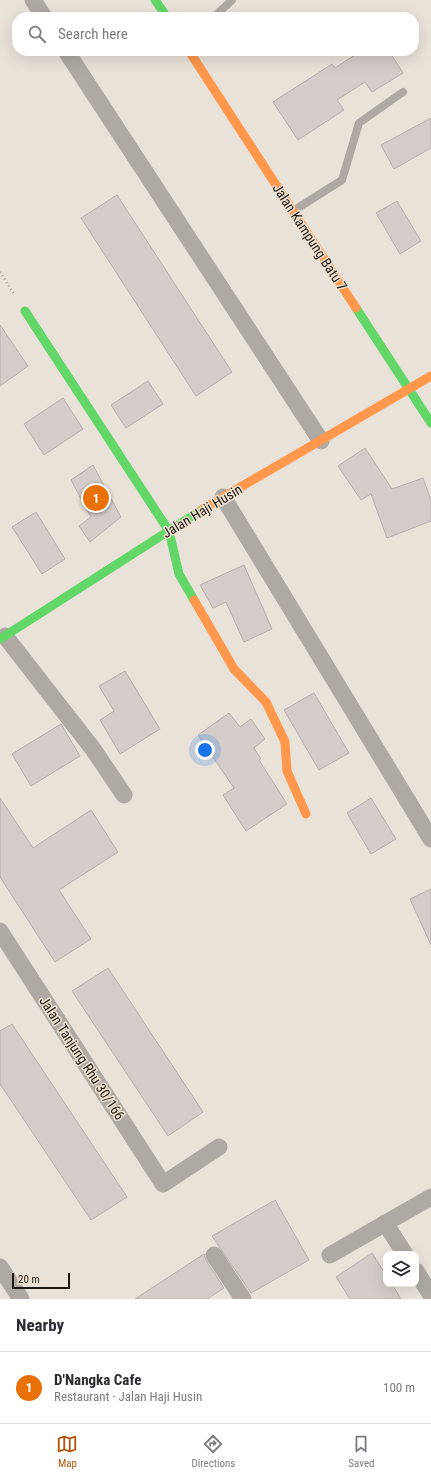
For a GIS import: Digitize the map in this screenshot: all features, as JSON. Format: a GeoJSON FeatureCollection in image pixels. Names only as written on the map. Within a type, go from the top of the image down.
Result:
{"type":"FeatureCollection","features":[{"type":"Feature","properties":{"kind":"street"},"geometry":{"type":"LineString","coordinates":[[33,0],[41,12]]}},
{"type":"Feature","properties":{"kind":"street"},"geometry":{"type":"LineString","coordinates":[[156,0],[164,12]]}},
{"type":"Feature","properties":{"kind":"street"},"geometry":{"type":"LineString","coordinates":[[69,56],[321,441]]}},
{"type":"Feature","properties":{"kind":"street","name":"Jalan Kampung Batu 7"},"geometry":{"type":"LineString","coordinates":[[192,56],[431,423]]}},
{"type":"Feature","properties":{"kind":"street"},"geometry":{"type":"LineString","coordinates":[[25,311],[169,530],[179,574],[234,669],[266,702],[285,742],[287,771],[306,814]]}},
{"type":"Feature","properties":{"kind":"street","name":"Jalan Haji Husin"},"geometry":{"type":"LineString","coordinates":[[2,638],[169,530],[223,497],[431,376]]}},
{"type":"Feature","properties":{"kind":"street"},"geometry":{"type":"LineString","coordinates":[[223,497],[431,839]]}},
{"type":"Feature","properties":{"kind":"street"},"geometry":{"type":"LineString","coordinates":[[2,638],[93,749],[124,796]]}},
{"type":"Feature","properties":{"kind":"street","name":"Jalan Tanjung Rhu 30/166"},"geometry":{"type":"LineString","coordinates":[[0,931],[163,1184],[219,1147]]}},
{"type":"Feature","properties":{"kind":"street"},"geometry":{"type":"LineString","coordinates":[[330,1255],[431,1197]]}},
{"type":"Feature","properties":{"kind":"street"},"geometry":{"type":"LineString","coordinates":[[385,1223],[403,1251]]}},
{"type":"Feature","properties":{"kind":"street"},"geometry":{"type":"LineString","coordinates":[[214,1255],[243,1299]]}},
{"type":"Feature","properties":{"kind":"street"},"geometry":{"type":"LineString","coordinates":[[0,1267],[21,1299]]}},
{"type":"Feature","properties":{"kind":"street"},"geometry":{"type":"LineString","coordinates":[[419,1276],[431,1295]]}},
{"type":"Feature","properties":{"kind":"lane"},"geometry":{"type":"LineString","coordinates":[[219,12],[232,0]]}},
{"type":"Feature","properties":{"kind":"lane"},"geometry":{"type":"LineString","coordinates":[[293,211],[342,180],[358,123],[403,92]]}},
{"type":"Feature","properties":{"kind":"path"},"geometry":{"type":"LineString","coordinates":[[0,272],[25,311]]}},
{"type":"Feature","properties":{"kind":"building"},"geometry":{"type":"Polygon","coordinates":[[[353,56],[392,56],[403,73],[372,92],[365,82],[337,100],[344,110],[298,140],[273,102],[332,64],[335,68],[353,56]]]}},
{"type":"Feature","properties":{"kind":"building"},"geometry":{"type":"Polygon","coordinates":[[[431,118],[431,148],[394,169],[381,145],[431,118]]]}},
{"type":"Feature","properties":{"kind":"building"},"geometry":{"type":"Polygon","coordinates":[[[117,195],[232,372],[196,396],[81,218],[117,195]]]}},
{"type":"Feature","properties":{"kind":"building"},"geometry":{"type":"Polygon","coordinates":[[[397,201],[421,241],[400,254],[376,213],[397,201]]]}},
{"type":"Feature","properties":{"kind":"building"},"geometry":{"type":"Polygon","coordinates":[[[0,325],[28,366],[0,386],[0,325]]]}},
{"type":"Feature","properties":{"kind":"building"},"geometry":{"type":"Polygon","coordinates":[[[148,381],[163,404],[126,428],[111,405],[148,381]]]}},
{"type":"Feature","properties":{"kind":"building"},"geometry":{"type":"Polygon","coordinates":[[[63,398],[83,429],[44,455],[24,424],[63,398]]]}},
{"type":"Feature","properties":{"kind":"building"},"geometry":{"type":"Polygon","coordinates":[[[365,448],[392,489],[423,478],[431,500],[431,521],[387,538],[371,494],[361,500],[338,466],[365,448]]]}},
{"type":"Feature","properties":{"kind":"building"},"geometry":{"type":"Polygon","coordinates":[[[93,465],[121,517],[90,542],[79,526],[91,517],[71,480],[93,465]]]}},
{"type":"Feature","properties":{"kind":"building"},"geometry":{"type":"Polygon","coordinates":[[[36,512],[65,559],[42,574],[12,527],[36,512]]]}},
{"type":"Feature","properties":{"kind":"building"},"geometry":{"type":"Polygon","coordinates":[[[244,565],[272,629],[244,642],[226,602],[213,608],[200,585],[244,565]]]}},
{"type":"Feature","properties":{"kind":"building"},"geometry":{"type":"Polygon","coordinates":[[[125,671],[160,729],[120,754],[100,720],[114,711],[99,686],[125,671]]]}},
{"type":"Feature","properties":{"kind":"building"},"geometry":{"type":"Polygon","coordinates":[[[314,693],[349,753],[319,770],[284,710],[314,693]]]}},
{"type":"Feature","properties":{"kind":"building"},"geometry":{"type":"Polygon","coordinates":[[[229,713],[240,727],[251,719],[265,739],[254,748],[261,759],[259,760],[287,804],[246,831],[223,795],[234,788],[198,735],[229,713]]]}},
{"type":"Feature","properties":{"kind":"building"},"geometry":{"type":"Polygon","coordinates":[[[61,724],[80,756],[31,786],[12,754],[61,724]]]}},
{"type":"Feature","properties":{"kind":"building"},"geometry":{"type":"Polygon","coordinates":[[[0,798],[33,848],[91,810],[118,852],[59,890],[91,939],[55,962],[0,877],[0,798]]]}},
{"type":"Feature","properties":{"kind":"building"},"geometry":{"type":"Polygon","coordinates":[[[371,798],[396,839],[371,854],[347,813],[371,798]]]}},
{"type":"Feature","properties":{"kind":"building"},"geometry":{"type":"Polygon","coordinates":[[[431,889],[431,945],[410,899],[431,889]]]}},
{"type":"Feature","properties":{"kind":"building"},"geometry":{"type":"Polygon","coordinates":[[[108,968],[203,1112],[168,1136],[72,991],[108,968]]]}},
{"type":"Feature","properties":{"kind":"building"},"geometry":{"type":"Polygon","coordinates":[[[12,1024],[127,1197],[91,1220],[0,1084],[0,1031],[12,1024]]]}},
{"type":"Feature","properties":{"kind":"building"},"geometry":{"type":"Polygon","coordinates":[[[275,1200],[309,1260],[251,1293],[212,1236],[275,1200]]]}},
{"type":"Feature","properties":{"kind":"building"},"geometry":{"type":"Polygon","coordinates":[[[372,1253],[383,1270],[383,1287],[394,1287],[401,1299],[350,1299],[336,1277],[372,1253]]]}},
{"type":"Feature","properties":{"kind":"building"},"geometry":{"type":"Polygon","coordinates":[[[204,1254],[206,1260],[224,1288],[207,1299],[135,1299],[204,1254]]]}},
{"type":"Feature","properties":{"kind":"traffic: fast"},"geometry":{"type":"LineString","coordinates":[[155,0],[163,12]]}},
{"type":"Feature","properties":{"kind":"traffic: fast"},"geometry":{"type":"LineString","coordinates":[[356,308],[431,423]]}},
{"type":"Feature","properties":{"kind":"traffic: fast"},"geometry":{"type":"LineString","coordinates":[[25,311],[169,531],[179,574],[194,600]]}},
{"type":"Feature","properties":{"kind":"traffic: fast"},"geometry":{"type":"LineString","coordinates":[[0,639],[203,509]]}},
{"type":"Feature","properties":{"kind":"traffic: slow"},"geometry":{"type":"LineString","coordinates":[[192,56],[356,308]]}},
{"type":"Feature","properties":{"kind":"traffic: slow"},"geometry":{"type":"LineString","coordinates":[[203,509],[431,376]]}},
{"type":"Feature","properties":{"kind":"traffic: slow"},"geometry":{"type":"LineString","coordinates":[[194,600],[234,669],[266,702],[285,742],[287,771],[306,814]]}},
{"type":"Feature","properties":{"kind":"place","name":"D'Nangka Cafe"},"geometry":{"type":"Point","coordinates":[96,498]}}]}
